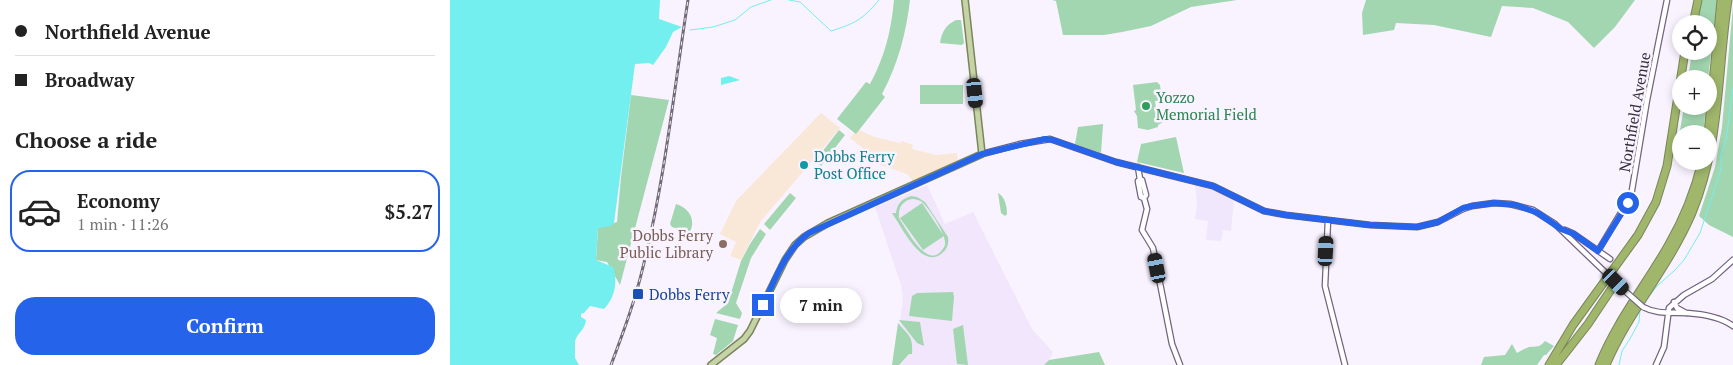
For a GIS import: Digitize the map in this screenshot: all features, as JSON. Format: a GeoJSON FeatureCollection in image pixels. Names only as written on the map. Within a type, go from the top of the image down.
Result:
{"type":"FeatureCollection","features":[{"type":"Feature","properties":{"kind":"highway"},"geometry":{"type":"LineString","coordinates":[[1694,15],[1696,0]]}},
{"type":"Feature","properties":{"kind":"highway"},"geometry":{"type":"LineString","coordinates":[[1709,125],[1722,0]]}},
{"type":"Feature","properties":{"kind":"highway"},"geometry":{"type":"LineString","coordinates":[[1606,365],[1627,322],[1678,242],[1691,216],[1701,189],[1709,162],[1716,124],[1728,0]]}},
{"type":"Feature","properties":{"kind":"highway"},"geometry":{"type":"LineString","coordinates":[[1552,365],[1573,325],[1632,243],[1652,211],[1665,175],[1685,60]]}},
{"type":"Feature","properties":{"kind":"highway"},"geometry":{"type":"LineString","coordinates":[[1552,365],[1641,236],[1659,202],[1670,166],[1678,115]]}},
{"type":"Feature","properties":{"kind":"highway"},"geometry":{"type":"LineString","coordinates":[[1599,365],[1620,321],[1673,237],[1689,202],[1699,170]]}},
{"type":"Feature","properties":{"kind":"highway"},"geometry":{"type":"LineString","coordinates":[[1607,257],[1618,259],[1632,243]]}},
{"type":"Feature","properties":{"kind":"highway"},"geometry":{"type":"LineString","coordinates":[[1607,257],[1614,265],[1609,274]]}},
{"type":"Feature","properties":{"kind":"highway"},"geometry":{"type":"LineString","coordinates":[[1589,314],[1615,283]]}},
{"type":"Feature","properties":{"kind":"main road"},"geometry":{"type":"LineString","coordinates":[[965,0],[982,154]]}},
{"type":"Feature","properties":{"kind":"main road","name":"Northfield Avenue"},"geometry":{"type":"LineString","coordinates":[[1598,251],[1631,196],[1647,100],[1667,0]]}},
{"type":"Feature","properties":{"kind":"main road"},"geometry":{"type":"LineString","coordinates":[[711,365],[750,331],[785,260],[804,236],[828,223],[982,154],[1050,139],[1092,154],[1213,186],[1264,211],[1370,225],[1417,227],[1438,222],[1463,208],[1472,206],[1504,203],[1533,210],[1561,229],[1609,274],[1615,283],[1643,307],[1654,312],[1687,313],[1721,320],[1733,326]]}},
{"type":"Feature","properties":{"kind":"main road"},"geometry":{"type":"LineString","coordinates":[[1138,167],[1141,196],[1144,198],[1147,209],[1142,230],[1153,248],[1172,344],[1180,365]]}},
{"type":"Feature","properties":{"kind":"main road"},"geometry":{"type":"LineString","coordinates":[[1328,220],[1325,286],[1345,365]]}},
{"type":"Feature","properties":{"kind":"main road"},"geometry":{"type":"LineString","coordinates":[[1561,229],[1574,234],[1607,257]]}},
{"type":"Feature","properties":{"kind":"main road"},"geometry":{"type":"LineString","coordinates":[[1583,250],[1587,247],[1592,247]]}},
{"type":"Feature","properties":{"kind":"main road"},"geometry":{"type":"LineString","coordinates":[[1597,264],[1598,258],[1607,257]]}},
{"type":"Feature","properties":{"kind":"main road"},"geometry":{"type":"LineString","coordinates":[[1656,365],[1664,347],[1669,308],[1684,295],[1712,279],[1733,260]]}},
{"type":"Feature","properties":{"kind":"main road"},"geometry":{"type":"LineString","coordinates":[[1674,302],[1677,308],[1687,313]]}},
{"type":"Feature","properties":{"kind":"shaded area"},"geometry":{"type":"Polygon","coordinates":[[[821,113],[840,128],[760,222],[741,260],[730,256],[736,242],[720,234],[736,201],[821,113]]]}},
{"type":"Feature","properties":{"kind":"shaded area"},"geometry":{"type":"Polygon","coordinates":[[[857,129],[874,137],[900,143],[902,141],[913,145],[912,149],[936,155],[957,153],[958,163],[913,181],[907,174],[860,158],[864,149],[850,138],[857,129]]]}},
{"type":"Feature","properties":{"kind":"shaded area"},"geometry":{"type":"Polygon","coordinates":[[[1195,184],[1209,187],[1234,199],[1231,231],[1223,230],[1221,241],[1206,240],[1208,221],[1195,219],[1197,204],[1195,184]]]}},
{"type":"Feature","properties":{"kind":"shaded area"},"geometry":{"type":"Polygon","coordinates":[[[927,185],[945,224],[973,212],[1032,329],[1053,352],[1044,365],[894,365],[903,298],[901,285],[875,207],[927,185]]]}},
{"type":"Feature","properties":{"kind":"green space"},"geometry":{"type":"Polygon","coordinates":[[[894,0],[910,0],[900,49],[893,71],[882,94],[885,97],[856,134],[837,119],[866,82],[870,84],[880,64],[891,23],[894,0]]]}},
{"type":"Feature","properties":{"kind":"green space"},"geometry":{"type":"Polygon","coordinates":[[[1052,0],[1237,0],[1191,7],[1151,26],[1122,32],[1104,35],[1063,35],[1056,1],[1052,0]]]}},
{"type":"Feature","properties":{"kind":"green space"},"geometry":{"type":"Polygon","coordinates":[[[1366,0],[1635,0],[1615,27],[1594,48],[1568,22],[1533,8],[1502,6],[1491,37],[1434,25],[1396,23],[1394,30],[1363,35],[1362,13],[1366,0]]]}},
{"type":"Feature","properties":{"kind":"green space"},"geometry":{"type":"Polygon","coordinates":[[[1701,0],[1717,0],[1715,15],[1698,15],[1701,0]]]}},
{"type":"Feature","properties":{"kind":"green space"},"geometry":{"type":"Polygon","coordinates":[[[1733,6],[1733,237],[1709,225],[1699,216],[1714,170],[1717,170],[1717,156],[1722,127],[1733,6]]]}},
{"type":"Feature","properties":{"kind":"green space"},"geometry":{"type":"Polygon","coordinates":[[[956,20],[961,20],[964,43],[962,45],[940,43],[945,29],[956,20]]]}},
{"type":"Feature","properties":{"kind":"green space"},"geometry":{"type":"Polygon","coordinates":[[[1691,60],[1710,60],[1709,70],[1689,70],[1691,60]]]}},
{"type":"Feature","properties":{"kind":"green space","name":"Yozzo Memorial Field"},"geometry":{"type":"Polygon","coordinates":[[[1157,82],[1160,85],[1162,100],[1155,101],[1156,108],[1165,121],[1158,125],[1158,127],[1148,130],[1138,128],[1137,116],[1134,111],[1136,110],[1133,85],[1157,82]]]}},
{"type":"Feature","properties":{"kind":"green space"},"geometry":{"type":"Polygon","coordinates":[[[920,85],[963,85],[963,104],[920,104],[920,85]]]}},
{"type":"Feature","properties":{"kind":"green space"},"geometry":{"type":"Polygon","coordinates":[[[631,95],[669,100],[620,285],[607,262],[596,260],[598,228],[617,222],[631,95]]]}},
{"type":"Feature","properties":{"kind":"green space"},"geometry":{"type":"Polygon","coordinates":[[[1683,115],[1705,115],[1704,125],[1681,125],[1683,115]]]}},
{"type":"Feature","properties":{"kind":"green space"},"geometry":{"type":"Polygon","coordinates":[[[1103,124],[1101,153],[1075,144],[1078,127],[1103,124]]]}},
{"type":"Feature","properties":{"kind":"green space"},"geometry":{"type":"Polygon","coordinates":[[[839,130],[845,135],[821,166],[815,161],[839,130]]]}},
{"type":"Feature","properties":{"kind":"green space"},"geometry":{"type":"Polygon","coordinates":[[[1176,137],[1184,173],[1137,162],[1141,144],[1176,137]]]}},
{"type":"Feature","properties":{"kind":"green space"},"geometry":{"type":"Polygon","coordinates":[[[790,193],[796,198],[770,230],[764,224],[790,193]]]}},
{"type":"Feature","properties":{"kind":"green space"},"geometry":{"type":"Polygon","coordinates":[[[998,193],[1007,208],[1005,216],[1001,213],[998,193]]]}},
{"type":"Feature","properties":{"kind":"green space"},"geometry":{"type":"Polygon","coordinates":[[[911,196],[925,202],[948,237],[947,247],[941,254],[934,257],[926,256],[919,251],[892,213],[896,213],[899,204],[911,196]],[[913,199],[906,201],[901,206],[899,218],[919,248],[933,256],[939,253],[945,245],[941,229],[923,203],[913,199]]]}},
{"type":"Feature","properties":{"kind":"green space"},"geometry":{"type":"Polygon","coordinates":[[[922,203],[944,236],[923,250],[900,218],[922,203]]]}},
{"type":"Feature","properties":{"kind":"green space"},"geometry":{"type":"Polygon","coordinates":[[[676,204],[685,208],[692,218],[690,232],[672,227],[670,224],[676,204]]]}},
{"type":"Feature","properties":{"kind":"green space"},"geometry":{"type":"Polygon","coordinates":[[[760,229],[766,234],[751,258],[736,303],[742,313],[740,319],[716,313],[728,303],[741,261],[760,229]]]}},
{"type":"Feature","properties":{"kind":"green space"},"geometry":{"type":"Polygon","coordinates":[[[953,292],[952,321],[909,316],[912,296],[917,293],[953,292]]]}},
{"type":"Feature","properties":{"kind":"green space"},"geometry":{"type":"Polygon","coordinates":[[[715,319],[738,325],[733,341],[716,355],[713,354],[717,338],[710,335],[715,319]]]}},
{"type":"Feature","properties":{"kind":"green space"},"geometry":{"type":"Polygon","coordinates":[[[899,320],[920,322],[924,346],[917,343],[899,320]]]}},
{"type":"Feature","properties":{"kind":"green space"},"geometry":{"type":"Polygon","coordinates":[[[898,323],[910,337],[912,354],[909,354],[899,365],[892,365],[898,323]]]}},
{"type":"Feature","properties":{"kind":"green space"},"geometry":{"type":"Polygon","coordinates":[[[963,325],[968,365],[957,364],[953,329],[963,325]]]}},
{"type":"Feature","properties":{"kind":"green space"},"geometry":{"type":"Polygon","coordinates":[[[1545,341],[1554,346],[1537,365],[1481,365],[1484,357],[1505,355],[1512,344],[1517,353],[1529,347],[1539,346],[1545,341]]]}},
{"type":"Feature","properties":{"kind":"green space"},"geometry":{"type":"Polygon","coordinates":[[[1099,352],[1105,365],[1044,365],[1049,360],[1099,352]]]}},
{"type":"Feature","properties":{"kind":"water"},"geometry":{"type":"Polygon","coordinates":[[[450,0],[660,0],[659,19],[682,27],[673,32],[666,47],[653,65],[649,63],[635,64],[614,223],[611,226],[598,228],[596,260],[613,267],[615,284],[613,295],[604,309],[590,306],[581,314],[581,317],[586,320],[575,341],[575,358],[579,365],[450,365],[450,0]]]}},
{"type":"Feature","properties":{"kind":"water"},"geometry":{"type":"Polygon","coordinates":[[[729,76],[740,80],[721,85],[721,78],[729,76]]]}},
{"type":"Feature","properties":{"kind":"waterway"},"geometry":{"type":"LineString","coordinates":[[690,30],[713,27],[735,20],[751,7],[771,0]]}},
{"type":"Feature","properties":{"kind":"waterway"},"geometry":{"type":"LineString","coordinates":[[789,0],[800,2],[831,31],[858,20],[879,0]]}},
{"type":"Feature","properties":{"kind":"waterway"},"geometry":{"type":"LineString","coordinates":[[1643,304],[1657,286],[1684,260],[1700,233],[1721,170],[1721,155],[1726,140],[1733,88]]}},
{"type":"Feature","properties":{"kind":"waterway"},"geometry":{"type":"LineString","coordinates":[[1619,365],[1622,351],[1639,322],[1640,310]]}},
{"type":"Feature","properties":{"kind":"railway"},"geometry":{"type":"LineString","coordinates":[[611,365],[636,292],[651,234],[663,168],[688,0]]}},
{"type":"Feature","properties":{"kind":"place","name":"Yozzo Memorial Field"},"geometry":{"type":"Point","coordinates":[1146,106]}},
{"type":"Feature","properties":{"kind":"place","name":"Dobbs Ferry Post Office"},"geometry":{"type":"Point","coordinates":[804,165]}},
{"type":"Feature","properties":{"kind":"place","name":"Dobbs Ferry Public Library"},"geometry":{"type":"Point","coordinates":[723,244]}},
{"type":"Feature","properties":{"kind":"place","name":"Dobbs Ferry"},"geometry":{"type":"Point","coordinates":[638,294]}},
{"type":"Feature","properties":{"kind":"route"},"geometry":{"type":"LineString","coordinates":[[763,305],[788,255],[795,245],[809,233],[988,151],[1045,139],[1050,139],[1116,162],[1213,186],[1264,211],[1286,215],[1370,225],[1417,227],[1438,222],[1463,208],[1472,206],[1494,203],[1516,205],[1538,213],[1561,229],[1574,234],[1598,251],[1628,203]]}}]}
